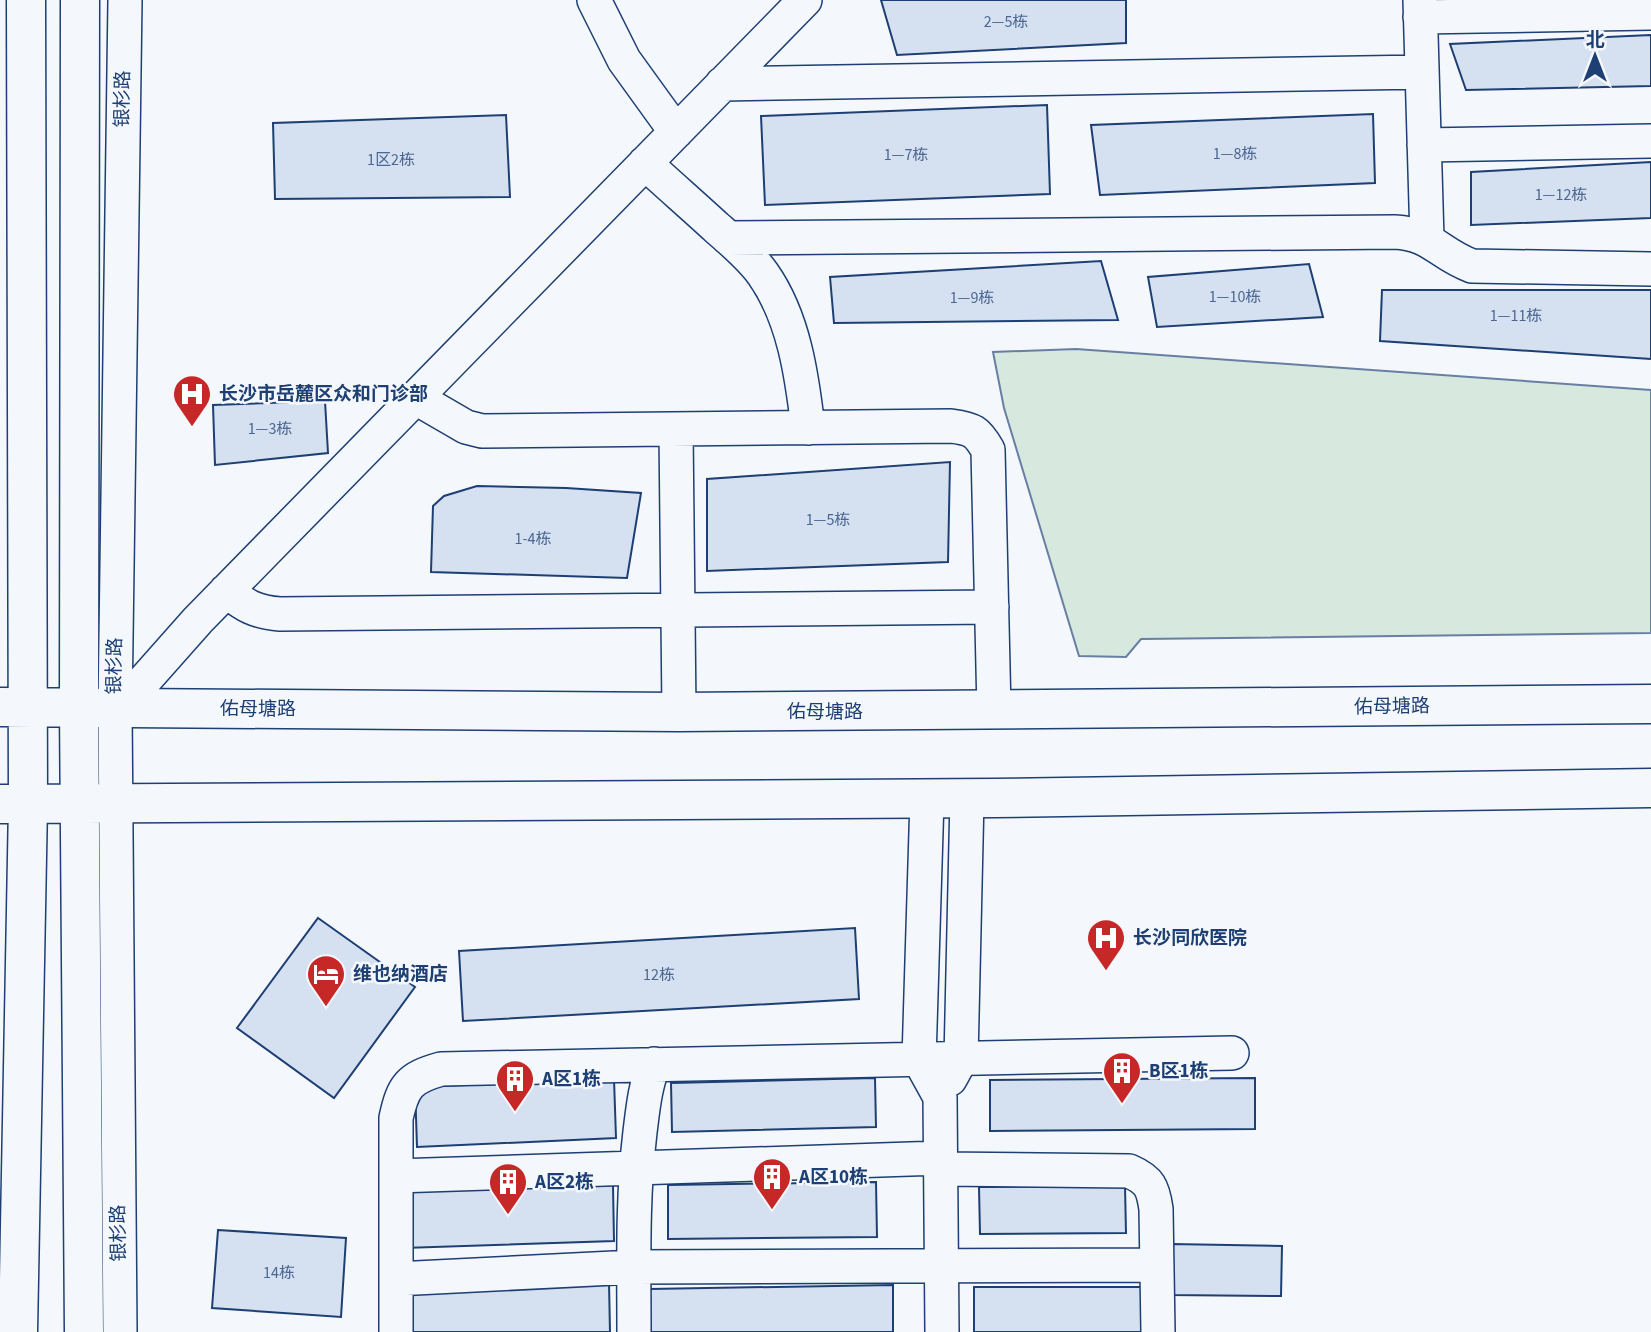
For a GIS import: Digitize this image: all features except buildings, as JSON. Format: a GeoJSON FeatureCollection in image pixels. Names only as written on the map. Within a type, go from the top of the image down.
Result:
{"type":"FeatureCollection","features":[{"type":"Feature","properties":{"kind":"main road"},"geometry":{"type":"LineString","coordinates":[[19,1332],[14,708],[26,0]]}},
{"type":"Feature","properties":{"kind":"main road","name":"银杉路"},"geometry":{"type":"LineString","coordinates":[[80,0],[105,709],[98,804],[84,1332]]}},
{"type":"Feature","properties":{"kind":"main road","name":"佑母塘路"},"geometry":{"type":"LineString","coordinates":[[14,708],[679,712],[1651,704]]}},
{"type":"Feature","properties":{"kind":"main road"},"geometry":{"type":"LineString","coordinates":[[14,804],[927,799],[1651,788]]}},
{"type":"Feature","properties":{"kind":"street","name":"银杉路"},"geometry":{"type":"LineString","coordinates":[[105,709],[125,0]]}},
{"type":"Feature","properties":{"kind":"street"},"geometry":{"type":"LineString","coordinates":[[594,0],[624,60],[676,132]]}},
{"type":"Feature","properties":{"kind":"street"},"geometry":{"type":"LineString","coordinates":[[105,709],[226,591],[805,0]]}},
{"type":"Feature","properties":{"kind":"street"},"geometry":{"type":"LineString","coordinates":[[1427,239],[1420,8],[1651,13]]}},
{"type":"Feature","properties":{"kind":"street"},"geometry":{"type":"LineString","coordinates":[[722,84],[1422,72]]}},
{"type":"Feature","properties":{"kind":"street"},"geometry":{"type":"LineString","coordinates":[[1424,145],[1651,141]]}},
{"type":"Feature","properties":{"kind":"street"},"geometry":{"type":"LineString","coordinates":[[645,163],[728,238],[762,273],[781,306],[803,387],[808,428]]}},
{"type":"Feature","properties":{"kind":"street"},"geometry":{"type":"LineString","coordinates":[[728,238],[1395,232],[1414,233],[1427,239],[1453,259],[1472,266],[1651,269]]}},
{"type":"Feature","properties":{"kind":"street"},"geometry":{"type":"LineString","coordinates":[[416,398],[466,427],[482,431],[951,426],[970,428],[981,437],[988,450],[995,711]]}},
{"type":"Feature","properties":{"kind":"street"},"geometry":{"type":"LineString","coordinates":[[676,430],[679,712]]}},
{"type":"Feature","properties":{"kind":"street"},"geometry":{"type":"LineString","coordinates":[[226,591],[255,610],[281,614],[992,607]]}},
{"type":"Feature","properties":{"kind":"street"},"geometry":{"type":"LineString","coordinates":[[942,1332],[940,1097],[961,1059],[967,798]]}},
{"type":"Feature","properties":{"kind":"street"},"geometry":{"type":"LineString","coordinates":[[927,799],[919,1059],[940,1097]]}},
{"type":"Feature","properties":{"kind":"street","name":"银杉路"},"geometry":{"type":"LineString","coordinates":[[98,804],[120,1332]]}},
{"type":"Feature","properties":{"kind":"street"},"geometry":{"type":"LineString","coordinates":[[396,1332],[396,1118],[399,1103],[411,1080],[426,1073],[441,1069],[1232,1053]]}},
{"type":"Feature","properties":{"kind":"street"},"geometry":{"type":"LineString","coordinates":[[634,1332],[636,1169],[646,1083],[654,1064]]}},
{"type":"Feature","properties":{"kind":"street"},"geometry":{"type":"LineString","coordinates":[[396,1176],[940,1164],[1129,1171],[1142,1177],[1153,1190],[1156,1209],[1158,1332]]}},
{"type":"Feature","properties":{"kind":"street"},"geometry":{"type":"LineString","coordinates":[[396,1279],[634,1267],[1157,1265]]}},
{"type":"Feature","properties":{"kind":"shaded area"},"geometry":{"type":"Polygon","coordinates":[[[1076,349],[1651,390],[1651,633],[1141,639],[1126,657],[1079,656],[1004,408],[993,352],[1076,349]]]}},
{"type":"Feature","properties":{"kind":"place","name":"长沙市岳麓区众和门诊部"},"geometry":{"type":"Point","coordinates":[192,428]}},
{"type":"Feature","properties":{"kind":"place","name":"长沙同欣医院"},"geometry":{"type":"Point","coordinates":[1106,972]}},
{"type":"Feature","properties":{"kind":"place","name":"维也纳酒店"},"geometry":{"type":"Point","coordinates":[326,1008]}},
{"type":"Feature","properties":{"kind":"place","name":"B区1栋"},"geometry":{"type":"Point","coordinates":[1122,1105]}},
{"type":"Feature","properties":{"kind":"place","name":"A区1栋"},"geometry":{"type":"Point","coordinates":[515,1113]}},
{"type":"Feature","properties":{"kind":"place","name":"A区10栋"},"geometry":{"type":"Point","coordinates":[772,1211]}},
{"type":"Feature","properties":{"kind":"place","name":"A区2栋"},"geometry":{"type":"Point","coordinates":[508,1216]}}]}
